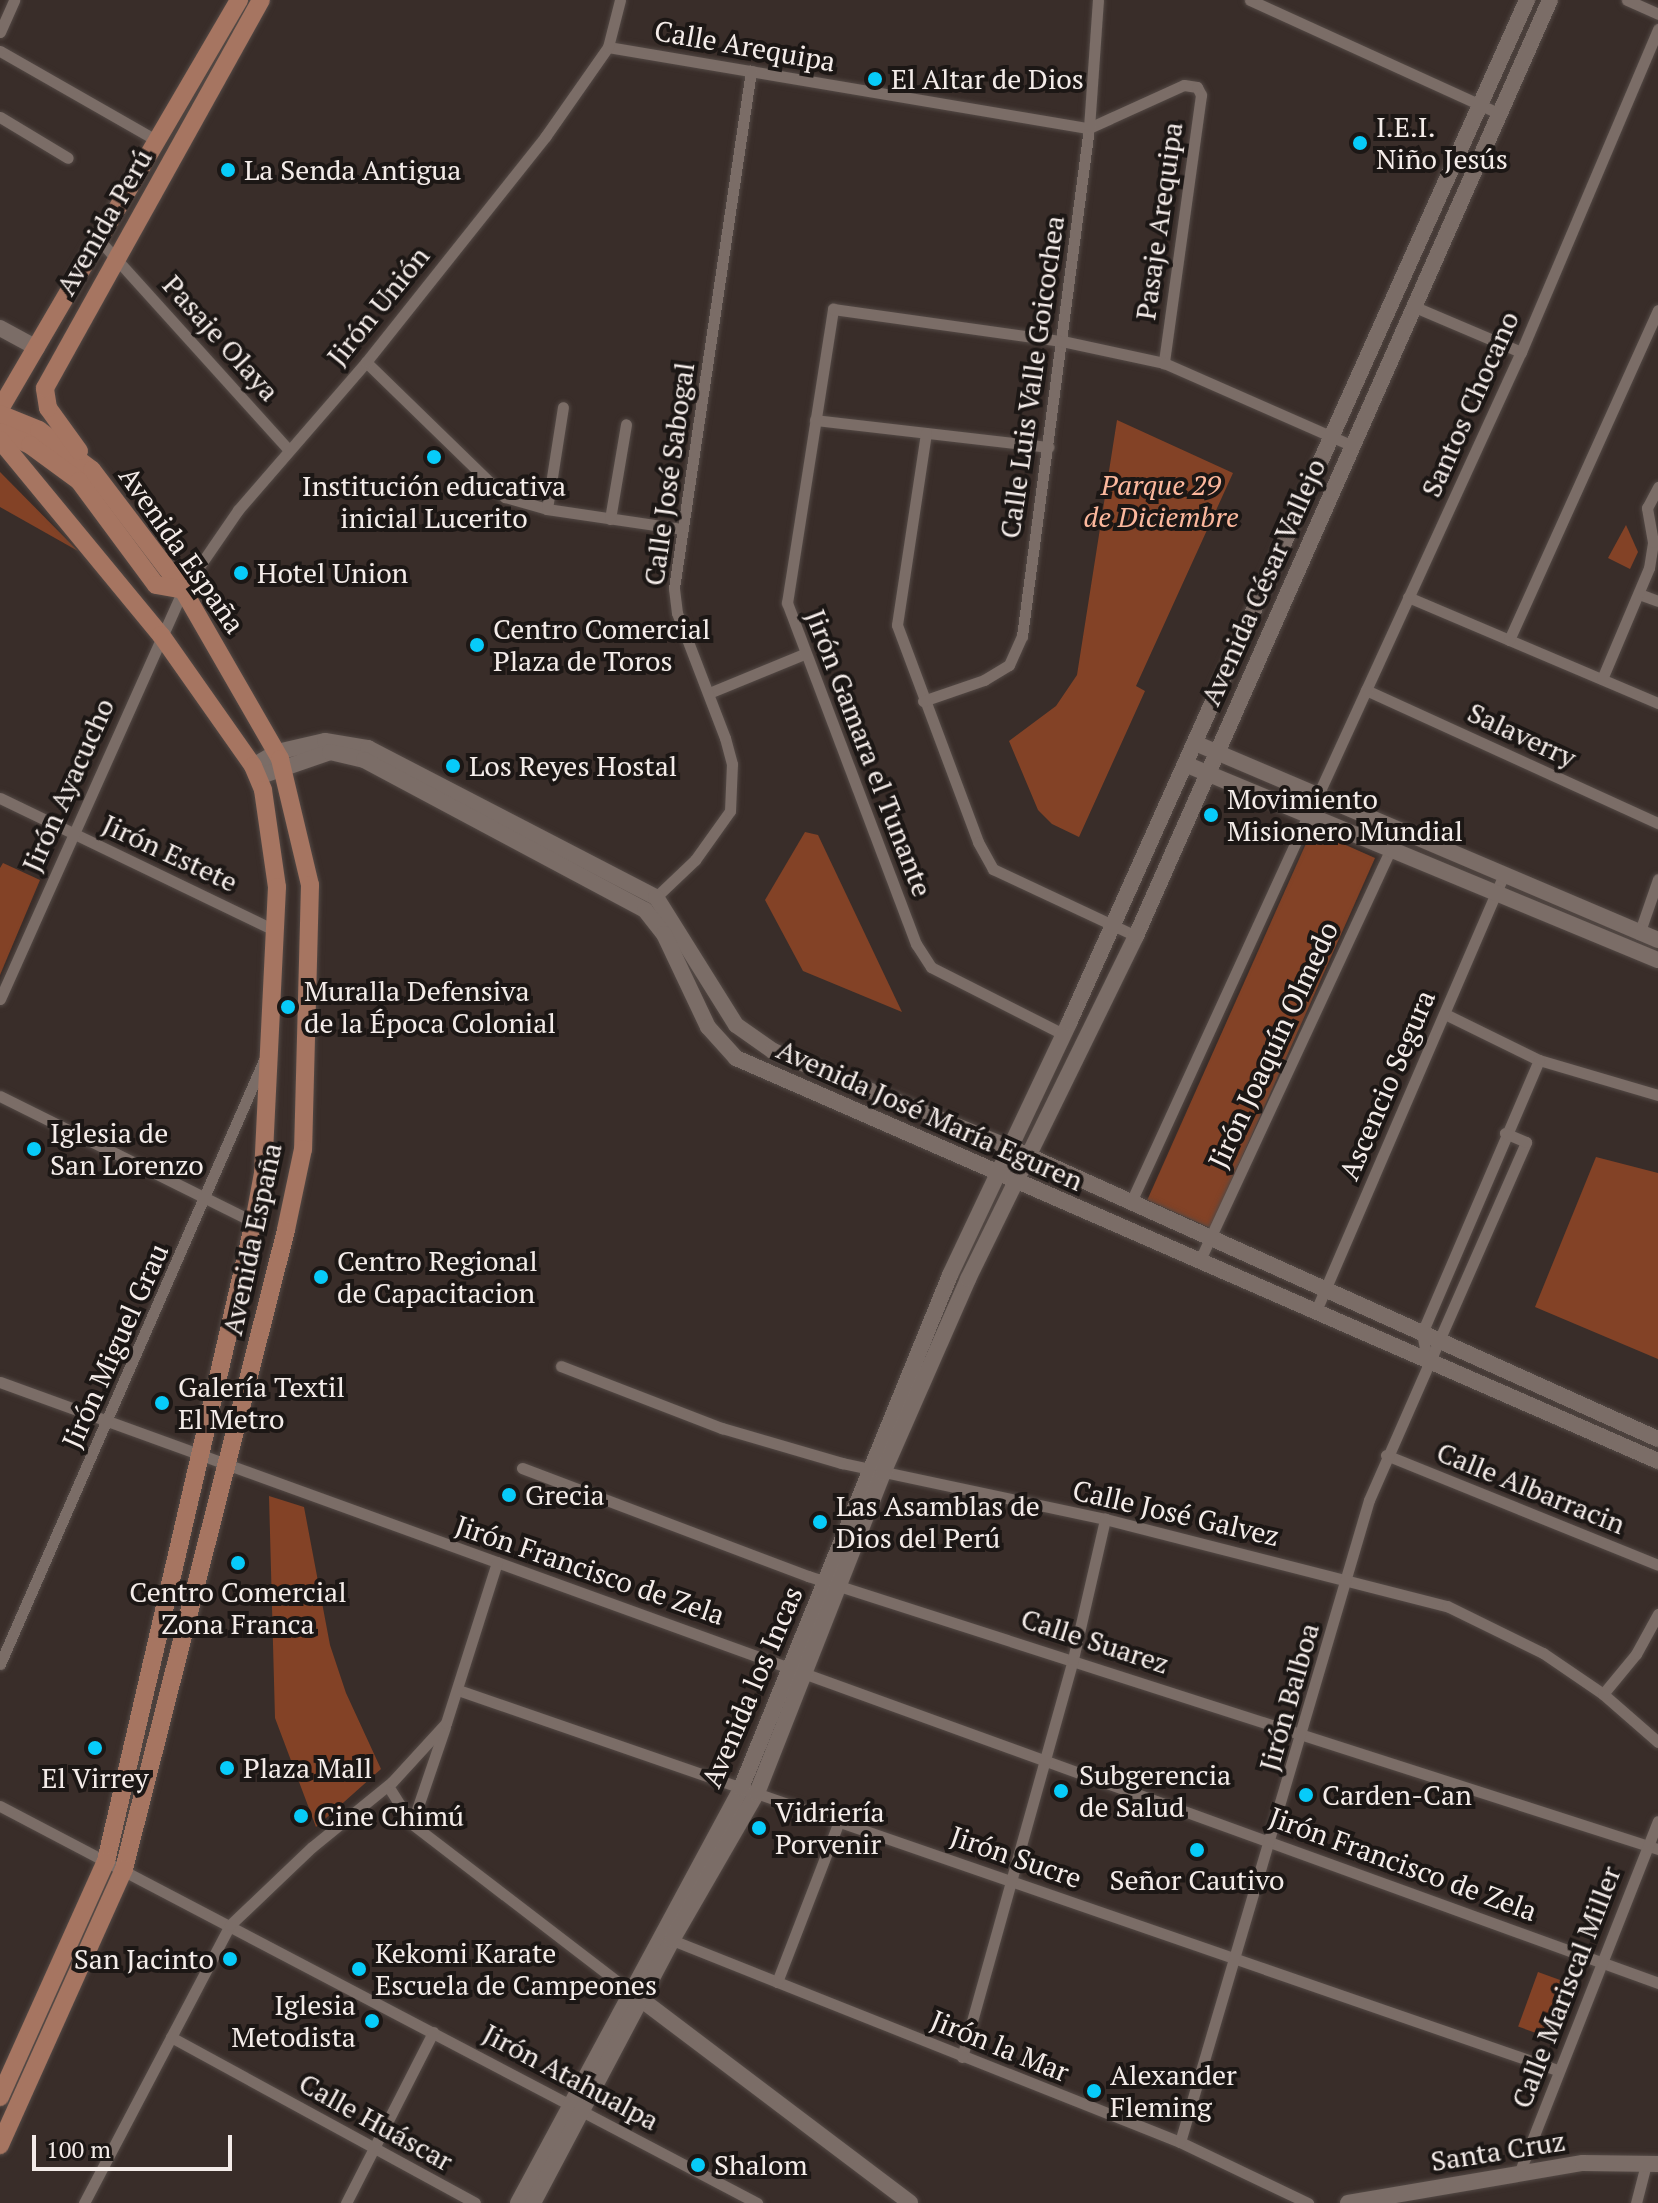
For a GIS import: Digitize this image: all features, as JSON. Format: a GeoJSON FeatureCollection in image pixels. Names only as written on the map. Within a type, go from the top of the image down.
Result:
{"type":"FeatureCollection","features":[{"type":"Feature","properties":{"kind":"main road","name":"Avenida Perú"},"geometry":{"type":"LineString","coordinates":[[0,412],[239,0]]}},
{"type":"Feature","properties":{"kind":"main road","name":"Avenida Perú"},"geometry":{"type":"LineString","coordinates":[[92,470],[48,408],[45,388],[261,0]]}},
{"type":"Feature","properties":{"kind":"main road","name":"Avenida César Vallejo"},"geometry":{"type":"LineString","coordinates":[[997,1172],[1011,1148],[1195,743],[1527,0]]}},
{"type":"Feature","properties":{"kind":"main road","name":"Avenida César Vallejo"},"geometry":{"type":"LineString","coordinates":[[1015,1180],[1031,1158],[1136,936],[1550,0]]}},
{"type":"Feature","properties":{"kind":"main road"},"geometry":{"type":"LineString","coordinates":[[193,82],[211,90]]}},
{"type":"Feature","properties":{"kind":"main road"},"geometry":{"type":"LineString","coordinates":[[0,328],[37,348]]}},
{"type":"Feature","properties":{"kind":"main road","name":"Avenida España"},"geometry":{"type":"LineString","coordinates":[[0,412],[39,430],[92,470],[183,590],[280,759],[310,885],[301,1168],[124,1869],[0,2145]]}},
{"type":"Feature","properties":{"kind":"main road"},"geometry":{"type":"LineString","coordinates":[[0,432],[30,445],[79,481],[156,585],[183,590]]}},
{"type":"Feature","properties":{"kind":"main road","name":"Avenida España"},"geometry":{"type":"LineString","coordinates":[[0,440],[161,635],[256,771],[277,887],[263,1173],[254,1222],[106,1861],[0,2097]]}},
{"type":"Feature","properties":{"kind":"main road","name":"Avenida José María Eguren"},"geometry":{"type":"LineString","coordinates":[[256,771],[325,741],[368,748],[656,897],[711,990],[752,1040],[1011,1148],[1658,1439]]}},
{"type":"Feature","properties":{"kind":"main road"},"geometry":{"type":"LineString","coordinates":[[1195,743],[1658,940]]}},
{"type":"Feature","properties":{"kind":"main road","name":"Avenida José María Eguren"},"geometry":{"type":"LineString","coordinates":[[280,759],[330,752],[355,757],[628,898],[664,934],[695,1006],[736,1058],[1658,1461]]}},
{"type":"Feature","properties":{"kind":"main road"},"geometry":{"type":"LineString","coordinates":[[1185,764],[1658,960]]}},
{"type":"Feature","properties":{"kind":"main road"},"geometry":{"type":"LineString","coordinates":[[277,887],[286,878],[300,876],[310,885]]}},
{"type":"Feature","properties":{"kind":"main road","name":"Avenida los Incas"},"geometry":{"type":"LineString","coordinates":[[634,1994],[672,1940],[749,1790],[997,1172]]}},
{"type":"Feature","properties":{"kind":"main road","name":"Avenida los Incas"},"geometry":{"type":"LineString","coordinates":[[876,1471],[1015,1180]]}},
{"type":"Feature","properties":{"kind":"main road","name":"Avenida los Incas"},"geometry":{"type":"LineString","coordinates":[[533,2203],[576,2106],[634,1994],[749,1790]]}},
{"type":"Feature","properties":{"kind":"main road"},"geometry":{"type":"LineString","coordinates":[[634,1994],[910,2203]]}},
{"type":"Feature","properties":{"kind":"main road","name":"Avenida los Incas"},"geometry":{"type":"LineString","coordinates":[[518,2203],[576,2106]]}},
{"type":"Feature","properties":{"kind":"main road","name":"Santa Cruz"},"geometry":{"type":"LineString","coordinates":[[1348,2203],[1520,2171],[1583,2163],[1652,2164]]}},
{"type":"Feature","properties":{"kind":"street"},"geometry":{"type":"LineString","coordinates":[[0,32],[14,0]]}},
{"type":"Feature","properties":{"kind":"street","name":"Jirón Unión"},"geometry":{"type":"LineString","coordinates":[[161,635],[183,590],[238,510],[366,362],[545,137],[608,47],[620,0]]}},
{"type":"Feature","properties":{"kind":"street","name":"Calle Luis Valle Goicochea"},"geometry":{"type":"LineString","coordinates":[[923,701],[984,680],[1009,665],[1022,636],[1089,128],[1098,0]]}},
{"type":"Feature","properties":{"kind":"street"},"geometry":{"type":"LineString","coordinates":[[1250,0],[1500,114]]}},
{"type":"Feature","properties":{"kind":"street"},"geometry":{"type":"LineString","coordinates":[[1627,0],[1658,14]]}},
{"type":"Feature","properties":{"kind":"street","name":"Santos Chocano"},"geometry":{"type":"LineString","coordinates":[[1318,795],[1521,352],[1658,29]]}},
{"type":"Feature","properties":{"kind":"street","name":"Calle Arequipa"},"geometry":{"type":"LineString","coordinates":[[608,47],[1089,128]]}},
{"type":"Feature","properties":{"kind":"street"},"geometry":{"type":"LineString","coordinates":[[0,51],[158,141]]}},
{"type":"Feature","properties":{"kind":"street","name":"Calle José Sabogal"},"geometry":{"type":"LineString","coordinates":[[656,897],[695,860],[730,811],[732,764],[709,693],[677,613],[674,588],[751,71]]}},
{"type":"Feature","properties":{"kind":"street","name":"Pasaje Arequipa"},"geometry":{"type":"LineString","coordinates":[[1089,128],[1184,85],[1197,87],[1201,95],[1164,363]]}},
{"type":"Feature","properties":{"kind":"street"},"geometry":{"type":"LineString","coordinates":[[0,117],[68,158]]}},
{"type":"Feature","properties":{"kind":"street","name":"Pasaje Olaya"},"geometry":{"type":"LineString","coordinates":[[100,241],[288,449]]}},
{"type":"Feature","properties":{"kind":"street"},"geometry":{"type":"LineString","coordinates":[[1415,307],[1521,352]]}},
{"type":"Feature","properties":{"kind":"street","name":"Jirón Gamara el Tunante"},"geometry":{"type":"LineString","coordinates":[[1062,341],[833,309],[787,603],[916,944],[931,967],[1063,1034]]}},
{"type":"Feature","properties":{"kind":"street"},"geometry":{"type":"LineString","coordinates":[[1509,640],[1658,310]]}},
{"type":"Feature","properties":{"kind":"street"},"geometry":{"type":"LineString","coordinates":[[1062,341],[1164,363],[1351,445]]}},
{"type":"Feature","properties":{"kind":"street"},"geometry":{"type":"LineString","coordinates":[[366,362],[505,497],[547,509],[683,529]]}},
{"type":"Feature","properties":{"kind":"street"},"geometry":{"type":"LineString","coordinates":[[547,509],[563,407]]}},
{"type":"Feature","properties":{"kind":"street"},"geometry":{"type":"LineString","coordinates":[[815,420],[1048,447]]}},
{"type":"Feature","properties":{"kind":"street"},"geometry":{"type":"LineString","coordinates":[[610,519],[626,424]]}},
{"type":"Feature","properties":{"kind":"street"},"geometry":{"type":"LineString","coordinates":[[926,433],[897,625],[923,701],[993,869],[1136,936]]}},
{"type":"Feature","properties":{"kind":"street"},"geometry":{"type":"LineString","coordinates":[[1602,679],[1639,594],[1653,551],[1647,508],[1658,487]]}},
{"type":"Feature","properties":{"kind":"street"},"geometry":{"type":"LineString","coordinates":[[1639,594],[1658,601]]}},
{"type":"Feature","properties":{"kind":"street"},"geometry":{"type":"LineString","coordinates":[[1408,597],[1658,703]]}},
{"type":"Feature","properties":{"kind":"street","name":"Jirón Ayacucho"},"geometry":{"type":"LineString","coordinates":[[0,999],[161,635]]}},
{"type":"Feature","properties":{"kind":"street"},"geometry":{"type":"LineString","coordinates":[[709,693],[804,654]]}},
{"type":"Feature","properties":{"kind":"street","name":"Salaverry"},"geometry":{"type":"LineString","coordinates":[[1366,690],[1658,823]]}},
{"type":"Feature","properties":{"kind":"street","name":"Jirón Estete"},"geometry":{"type":"LineString","coordinates":[[0,798],[276,931]]}},
{"type":"Feature","properties":{"kind":"street"},"geometry":{"type":"LineString","coordinates":[[1131,1202],[1308,816]]}},
{"type":"Feature","properties":{"kind":"street","name":"Jirón Joaquín Olmedo"},"geometry":{"type":"LineString","coordinates":[[1199,1262],[1391,849]]}},
{"type":"Feature","properties":{"kind":"street","name":"Ascencio Segura"},"geometry":{"type":"LineString","coordinates":[[1315,1313],[1503,876]]}},
{"type":"Feature","properties":{"kind":"street"},"geometry":{"type":"LineString","coordinates":[[1639,934],[1658,879]]}},
{"type":"Feature","properties":{"kind":"street"},"geometry":{"type":"LineString","coordinates":[[1445,1014],[1539,1060],[1658,1095]]}},
{"type":"Feature","properties":{"kind":"street","name":"Jirón Miguel Grau"},"geometry":{"type":"LineString","coordinates":[[0,1664],[270,1046]]}},
{"type":"Feature","properties":{"kind":"street"},"geometry":{"type":"LineString","coordinates":[[1430,1336],[1505,1133],[1539,1060]]}},
{"type":"Feature","properties":{"kind":"street"},"geometry":{"type":"LineString","coordinates":[[0,1096],[254,1222]]}},
{"type":"Feature","properties":{"kind":"street"},"geometry":{"type":"LineString","coordinates":[[1430,1336],[1526,1142],[1505,1133]]}},
{"type":"Feature","properties":{"kind":"street","name":"Jirón Balboa"},"geometry":{"type":"LineString","coordinates":[[1180,2142],[1349,1579],[1359,1529],[1386,1455],[1428,1362],[1430,1336]]}},
{"type":"Feature","properties":{"kind":"street","name":"Calle José Galvez"},"geometry":{"type":"LineString","coordinates":[[561,1366],[722,1428],[876,1471],[1105,1519],[1349,1579],[1492,1624],[1603,1694],[1658,1742]]}},
{"type":"Feature","properties":{"kind":"street","name":"Jirón Francisco de Zela"},"geometry":{"type":"LineString","coordinates":[[0,1382],[201,1453],[227,1466],[798,1668],[1658,1983]]}},
{"type":"Feature","properties":{"kind":"street","name":"Calle Albarracin"},"geometry":{"type":"LineString","coordinates":[[1386,1455],[1658,1565]]}},
{"type":"Feature","properties":{"kind":"street","name":"Calle Suarez"},"geometry":{"type":"LineString","coordinates":[[522,1468],[832,1583],[1653,1847]]}},
{"type":"Feature","properties":{"kind":"street"},"geometry":{"type":"LineString","coordinates":[[962,2057],[1073,1659],[1105,1519]]}},
{"type":"Feature","properties":{"kind":"street"},"geometry":{"type":"LineString","coordinates":[[412,1824],[458,1690],[497,1562]]}},
{"type":"Feature","properties":{"kind":"street"},"geometry":{"type":"LineString","coordinates":[[1603,1694],[1636,1654],[1658,1614]]}},
{"type":"Feature","properties":{"kind":"street","name":"Jirón Sucre"},"geometry":{"type":"LineString","coordinates":[[458,1690],[1557,2070]]}},
{"type":"Feature","properties":{"kind":"street"},"geometry":{"type":"LineString","coordinates":[[84,2203],[230,1925],[312,1847],[388,1786],[446,1723]]}},
{"type":"Feature","properties":{"kind":"street"},"geometry":{"type":"LineString","coordinates":[[388,1786],[412,1824],[634,1994]]}},
{"type":"Feature","properties":{"kind":"street","name":"Jirón Atahualpa"},"geometry":{"type":"LineString","coordinates":[[0,1806],[757,2203]]}},
{"type":"Feature","properties":{"kind":"street"},"geometry":{"type":"LineString","coordinates":[[777,1982],[839,1821]]}},
{"type":"Feature","properties":{"kind":"street","name":"Calle Mariscal Miller"},"geometry":{"type":"LineString","coordinates":[[1520,2171],[1600,1962],[1653,1847],[1658,1821]]}},
{"type":"Feature","properties":{"kind":"street","name":"Jirón la Mar"},"geometry":{"type":"LineString","coordinates":[[672,1940],[1180,2142],[1308,2203]]}},
{"type":"Feature","properties":{"kind":"street"},"geometry":{"type":"LineString","coordinates":[[346,2203],[433,2032]]}},
{"type":"Feature","properties":{"kind":"street","name":"Calle Huáscar"},"geometry":{"type":"LineString","coordinates":[[171,2037],[475,2203]]}},
{"type":"Feature","properties":{"kind":"street"},"geometry":{"type":"LineString","coordinates":[[1636,2203],[1652,2164]]}},
{"type":"Feature","properties":{"kind":"green space","name":"Parque 29 de Diciembre"},"geometry":{"type":"Polygon","coordinates":[[[1117,420],[1233,473],[1136,686],[1145,691],[1079,837],[1052,824],[1038,810],[1009,741],[1056,706],[1077,675],[1117,420]]]}},
{"type":"Feature","properties":{"kind":"green space"},"geometry":{"type":"Polygon","coordinates":[[[0,472],[78,551],[0,507],[0,472]]]}},
{"type":"Feature","properties":{"kind":"green space"},"geometry":{"type":"Polygon","coordinates":[[[1626,525],[1638,552],[1630,569],[1608,558],[1626,525]]]}},
{"type":"Feature","properties":{"kind":"green space"},"geometry":{"type":"Polygon","coordinates":[[[1312,830],[1375,858],[1210,1228],[1147,1200],[1312,830]]]}},
{"type":"Feature","properties":{"kind":"green space"},"geometry":{"type":"Polygon","coordinates":[[[805,832],[818,835],[902,1012],[803,971],[765,900],[805,832]]]}},
{"type":"Feature","properties":{"kind":"green space"},"geometry":{"type":"Polygon","coordinates":[[[3,863],[40,880],[0,975],[0,868],[3,863]]]}},
{"type":"Feature","properties":{"kind":"green space"},"geometry":{"type":"Polygon","coordinates":[[[1596,1157],[1658,1173],[1658,1359],[1535,1307],[1596,1157]]]}},
{"type":"Feature","properties":{"kind":"green space"},"geometry":{"type":"Polygon","coordinates":[[[269,1496],[304,1507],[330,1645],[346,1693],[381,1769],[316,1827],[275,1718],[269,1496]]]}},
{"type":"Feature","properties":{"kind":"green space"},"geometry":{"type":"Polygon","coordinates":[[[1538,1972],[1569,1983],[1549,2038],[1518,2027],[1538,1972]]]}},
{"type":"Feature","properties":{"kind":"place","name":"El Altar de Dios"},"geometry":{"type":"Point","coordinates":[875,79]}},
{"type":"Feature","properties":{"kind":"place","name":"I.E.I. Niño Jesús"},"geometry":{"type":"Point","coordinates":[1360,143]}},
{"type":"Feature","properties":{"kind":"place","name":"La Senda Antigua"},"geometry":{"type":"Point","coordinates":[228,170]}},
{"type":"Feature","properties":{"kind":"place","name":"Institución educativa inicial Lucerito"},"geometry":{"type":"Point","coordinates":[434,457]}},
{"type":"Feature","properties":{"kind":"place","name":"Hotel Union"},"geometry":{"type":"Point","coordinates":[241,573]}},
{"type":"Feature","properties":{"kind":"place","name":"Centro Comercial Plaza de Toros"},"geometry":{"type":"Point","coordinates":[477,645]}},
{"type":"Feature","properties":{"kind":"place","name":"Los Reyes Hostal"},"geometry":{"type":"Point","coordinates":[453,766]}},
{"type":"Feature","properties":{"kind":"place","name":"Movimiento Misionero Mundial"},"geometry":{"type":"Point","coordinates":[1211,815]}},
{"type":"Feature","properties":{"kind":"place","name":"Muralla Defensiva de la Época Colonial"},"geometry":{"type":"Point","coordinates":[288,1007]}},
{"type":"Feature","properties":{"kind":"place","name":"Iglesia de San Lorenzo"},"geometry":{"type":"Point","coordinates":[34,1149]}},
{"type":"Feature","properties":{"kind":"place","name":"Centro Regional de Capacitacion"},"geometry":{"type":"Point","coordinates":[321,1277]}},
{"type":"Feature","properties":{"kind":"place","name":"Galería Textil El Metro"},"geometry":{"type":"Point","coordinates":[162,1403]}},
{"type":"Feature","properties":{"kind":"place","name":"Grecia"},"geometry":{"type":"Point","coordinates":[509,1495]}},
{"type":"Feature","properties":{"kind":"place","name":"Las Asamblas de Dios del Perú"},"geometry":{"type":"Point","coordinates":[820,1522]}},
{"type":"Feature","properties":{"kind":"place","name":"Centro Comercial Zona Franca"},"geometry":{"type":"Point","coordinates":[238,1563]}},
{"type":"Feature","properties":{"kind":"place","name":"El Virrey"},"geometry":{"type":"Point","coordinates":[95,1748]}},
{"type":"Feature","properties":{"kind":"place","name":"Plaza Mall"},"geometry":{"type":"Point","coordinates":[227,1768]}},
{"type":"Feature","properties":{"kind":"place","name":"Subgerencia de Salud"},"geometry":{"type":"Point","coordinates":[1061,1791]}},
{"type":"Feature","properties":{"kind":"place","name":"Carden-Can"},"geometry":{"type":"Point","coordinates":[1306,1795]}},
{"type":"Feature","properties":{"kind":"place","name":"Cine Chimú"},"geometry":{"type":"Point","coordinates":[301,1816]}},
{"type":"Feature","properties":{"kind":"place","name":"Vidriería Porvenir"},"geometry":{"type":"Point","coordinates":[759,1828]}},
{"type":"Feature","properties":{"kind":"place","name":"Señor Cautivo"},"geometry":{"type":"Point","coordinates":[1197,1850]}},
{"type":"Feature","properties":{"kind":"place","name":"San Jacinto"},"geometry":{"type":"Point","coordinates":[230,1959]}},
{"type":"Feature","properties":{"kind":"place","name":"Kekomi Karate Escuela de Campeones"},"geometry":{"type":"Point","coordinates":[359,1969]}},
{"type":"Feature","properties":{"kind":"place","name":"Iglesia Metodista"},"geometry":{"type":"Point","coordinates":[372,2021]}},
{"type":"Feature","properties":{"kind":"place","name":"Alexander Fleming"},"geometry":{"type":"Point","coordinates":[1094,2091]}},
{"type":"Feature","properties":{"kind":"place","name":"Shalom"},"geometry":{"type":"Point","coordinates":[698,2165]}}]}
